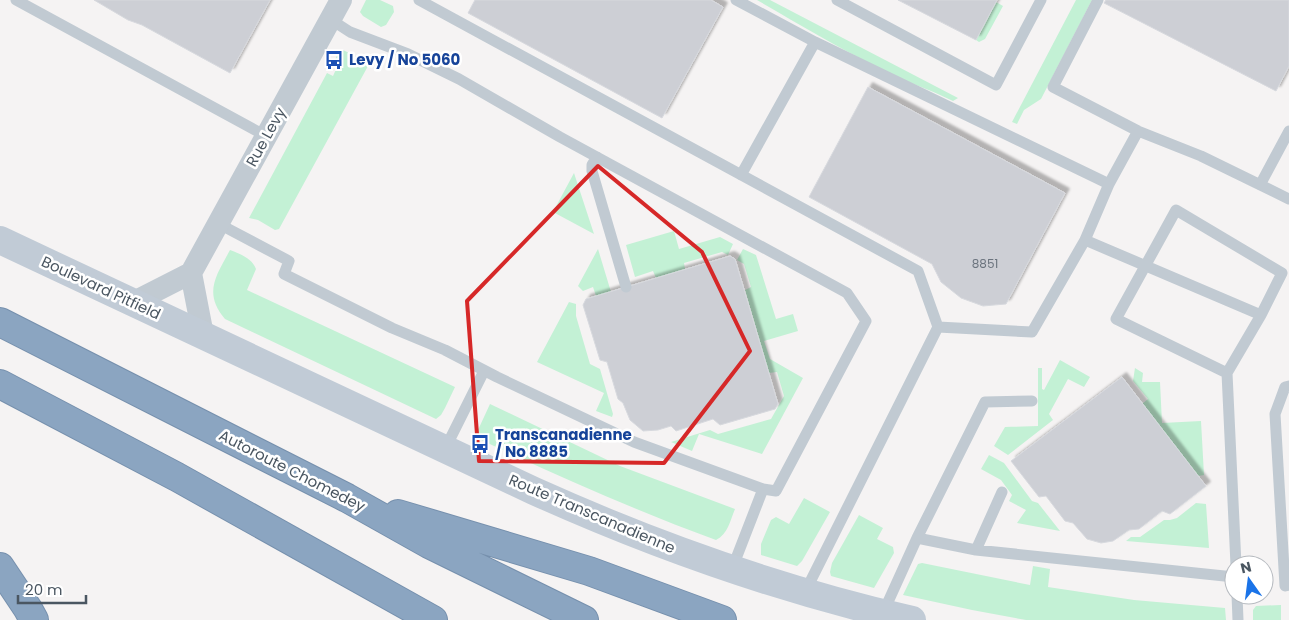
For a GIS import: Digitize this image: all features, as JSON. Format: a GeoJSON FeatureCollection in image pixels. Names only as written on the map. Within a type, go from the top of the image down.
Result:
{"type":"FeatureCollection","features":[{"type":"Feature","properties":{"kind":"highway","name":"Autoroute Chomedey"},"geometry":{"type":"LineString","coordinates":[[0,322],[346,498],[429,544],[584,620]]}},
{"type":"Feature","properties":{"kind":"highway"},"geometry":{"type":"LineString","coordinates":[[0,384],[185,482],[434,620]]}},
{"type":"Feature","properties":{"kind":"highway"},"geometry":{"type":"LineString","coordinates":[[346,498],[589,571],[722,620]]}},
{"type":"Feature","properties":{"kind":"highway"},"geometry":{"type":"LineString","coordinates":[[0,567],[34,620]]}},
{"type":"Feature","properties":{"kind":"main road","name":"Boulevard Pitfield"},"geometry":{"type":"LineString","coordinates":[[0,240],[203,336]]}},
{"type":"Feature","properties":{"kind":"main road","name":"Route Transcanadienne"},"geometry":{"type":"LineString","coordinates":[[203,336],[534,491],[619,528],[732,569],[805,592],[912,620]]}},
{"type":"Feature","properties":{"kind":"street","name":"Rue Levy"},"geometry":{"type":"LineString","coordinates":[[191,273],[335,10]]}},
{"type":"Feature","properties":{"kind":"street"},"geometry":{"type":"LineString","coordinates":[[134,302],[191,273],[203,336]]}},
{"type":"Feature","properties":{"kind":"lane"},"geometry":{"type":"LineString","coordinates":[[16,0],[266,136]]}},
{"type":"Feature","properties":{"kind":"lane"},"geometry":{"type":"LineString","coordinates":[[419,0],[432,3],[918,271],[938,327],[805,592]]}},
{"type":"Feature","properties":{"kind":"lane"},"geometry":{"type":"LineString","coordinates":[[736,0],[815,42],[1109,184]]}},
{"type":"Feature","properties":{"kind":"lane"},"geometry":{"type":"LineString","coordinates":[[837,0],[996,85],[1041,0]]}},
{"type":"Feature","properties":{"kind":"lane"},"geometry":{"type":"LineString","coordinates":[[1098,0],[1053,87],[1138,131],[1201,156],[1289,199]]}},
{"type":"Feature","properties":{"kind":"lane"},"geometry":{"type":"LineString","coordinates":[[219,224],[289,262],[284,274],[392,328],[445,350],[634,442],[763,489],[776,491],[866,321],[848,293],[597,157],[459,79],[408,54],[350,32],[335,10]]}},
{"type":"Feature","properties":{"kind":"lane"},"geometry":{"type":"LineString","coordinates":[[741,175],[815,42]]}},
{"type":"Feature","properties":{"kind":"lane"},"geometry":{"type":"LineString","coordinates":[[938,327],[1032,332],[1085,240],[1109,184],[1138,131]]}},
{"type":"Feature","properties":{"kind":"lane"},"geometry":{"type":"LineString","coordinates":[[1260,185],[1289,131]]}},
{"type":"Feature","properties":{"kind":"lane"},"geometry":{"type":"LineString","coordinates":[[597,157],[592,165],[592,171],[626,287]]}},
{"type":"Feature","properties":{"kind":"lane"},"geometry":{"type":"LineString","coordinates":[[1227,373],[1116,320],[1176,210],[1282,273],[1262,314],[1227,373],[1236,555]]}},
{"type":"Feature","properties":{"kind":"lane"},"geometry":{"type":"LineString","coordinates":[[1085,240],[1262,314]]}},
{"type":"Feature","properties":{"kind":"lane"},"geometry":{"type":"LineString","coordinates":[[445,449],[484,370]]}},
{"type":"Feature","properties":{"kind":"lane"},"geometry":{"type":"LineString","coordinates":[[1289,386],[1285,387],[1275,414],[1285,586],[1289,585]]}},
{"type":"Feature","properties":{"kind":"lane"},"geometry":{"type":"LineString","coordinates":[[884,613],[917,538],[985,402],[1032,401]]}},
{"type":"Feature","properties":{"kind":"lane"},"geometry":{"type":"LineString","coordinates":[[732,569],[763,489]]}},
{"type":"Feature","properties":{"kind":"lane"},"geometry":{"type":"LineString","coordinates":[[976,550],[1002,492]]}},
{"type":"Feature","properties":{"kind":"lane"},"geometry":{"type":"LineString","coordinates":[[917,538],[976,550],[1224,576]]}},
{"type":"Feature","properties":{"kind":"lane"},"geometry":{"type":"LineString","coordinates":[[1237,605],[1238,620]]}},
{"type":"Feature","properties":{"kind":"highlighted area"},"geometry":{"type":"Polygon","coordinates":[[[598,166],[702,252],[750,351],[664,463],[479,461],[467,301],[598,166]]]}},
{"type":"Feature","properties":{"kind":"green space"},"geometry":{"type":"Polygon","coordinates":[[[366,0],[380,0],[393,6],[394,12],[386,25],[381,27],[363,16],[360,12],[366,0]]]}},
{"type":"Feature","properties":{"kind":"green space"},"geometry":{"type":"Polygon","coordinates":[[[757,0],[770,0],[958,98],[953,101],[888,73],[757,0]]]}},
{"type":"Feature","properties":{"kind":"green space"},"geometry":{"type":"Polygon","coordinates":[[[1076,0],[1092,0],[1041,99],[1024,110],[1017,124],[1012,122],[1076,0]]]}},
{"type":"Feature","properties":{"kind":"green space"},"geometry":{"type":"Polygon","coordinates":[[[996,2],[1003,6],[985,39],[979,42],[976,40],[996,2]]]}},
{"type":"Feature","properties":{"kind":"green space"},"geometry":{"type":"Polygon","coordinates":[[[343,50],[368,62],[368,66],[279,229],[275,230],[258,220],[249,218],[327,73],[333,76],[338,65],[334,62],[339,51],[343,50]]]}},
{"type":"Feature","properties":{"kind":"green space"},"geometry":{"type":"Polygon","coordinates":[[[574,173],[594,234],[553,212],[574,173]]]}},
{"type":"Feature","properties":{"kind":"green space"},"geometry":{"type":"Polygon","coordinates":[[[674,231],[679,249],[720,237],[733,244],[728,255],[722,252],[684,263],[685,269],[656,278],[653,271],[635,277],[626,245],[674,231]]]}},
{"type":"Feature","properties":{"kind":"green space"},"geometry":{"type":"Polygon","coordinates":[[[598,249],[611,292],[596,296],[593,287],[583,291],[578,286],[598,249]]]}},
{"type":"Feature","properties":{"kind":"green space"},"geometry":{"type":"Polygon","coordinates":[[[743,249],[756,255],[776,319],[793,314],[798,331],[764,341],[770,359],[803,378],[762,454],[699,434],[692,451],[671,442],[710,430],[718,434],[771,419],[784,396],[777,372],[769,373],[745,290],[751,287],[744,264],[737,260],[743,249]]]}},
{"type":"Feature","properties":{"kind":"green space"},"geometry":{"type":"Polygon","coordinates":[[[230,250],[249,259],[256,269],[247,290],[455,387],[441,415],[436,419],[225,319],[218,310],[213,293],[216,276],[230,250]]]}},
{"type":"Feature","properties":{"kind":"green space"},"geometry":{"type":"Polygon","coordinates":[[[569,302],[576,304],[576,316],[590,364],[600,369],[613,414],[612,417],[596,411],[604,393],[537,362],[569,302]]]}},
{"type":"Feature","properties":{"kind":"green space"},"geometry":{"type":"Polygon","coordinates":[[[1060,360],[1090,377],[1084,387],[1068,379],[1049,414],[1053,420],[1008,455],[994,446],[1005,427],[1038,426],[1038,368],[1042,368],[1042,389],[1044,390],[1060,360]]]}},
{"type":"Feature","properties":{"kind":"green space"},"geometry":{"type":"Polygon","coordinates":[[[1135,368],[1143,373],[1142,382],[1160,382],[1162,423],[1201,421],[1204,475],[1198,476],[1142,404],[1148,399],[1133,381],[1135,368]]]}},
{"type":"Feature","properties":{"kind":"green space"},"geometry":{"type":"Polygon","coordinates":[[[490,404],[620,466],[735,509],[728,527],[716,540],[595,492],[477,438],[478,430],[490,404]]]}},
{"type":"Feature","properties":{"kind":"green space"},"geometry":{"type":"Polygon","coordinates":[[[989,455],[1004,463],[1032,501],[1038,503],[1060,531],[1017,523],[1026,510],[1009,501],[1012,495],[1001,480],[981,469],[989,455]]]}},
{"type":"Feature","properties":{"kind":"green space"},"geometry":{"type":"Polygon","coordinates":[[[804,498],[830,512],[802,561],[797,566],[761,555],[761,544],[771,520],[776,517],[789,524],[804,498]]]}},
{"type":"Feature","properties":{"kind":"green space"},"geometry":{"type":"Polygon","coordinates":[[[1196,503],[1206,504],[1209,548],[1126,541],[1131,537],[1140,537],[1164,520],[1177,518],[1196,503]]]}},
{"type":"Feature","properties":{"kind":"green space"},"geometry":{"type":"Polygon","coordinates":[[[859,515],[883,528],[877,539],[893,547],[894,553],[874,588],[831,576],[830,572],[832,563],[859,515]]]}},
{"type":"Feature","properties":{"kind":"green space"},"geometry":{"type":"Polygon","coordinates":[[[922,563],[1030,585],[1033,566],[1050,569],[1048,587],[1134,600],[1225,608],[1226,620],[1026,620],[903,595],[918,564],[922,563]]]}},
{"type":"Feature","properties":{"kind":"green space"},"geometry":{"type":"Polygon","coordinates":[[[1281,605],[1281,620],[1253,620],[1253,610],[1256,606],[1281,605]]]}},
{"type":"Feature","properties":{"kind":"building"},"geometry":{"type":"Polygon","coordinates":[[[94,0],[270,0],[230,73],[142,25],[128,20],[94,0]]]}},
{"type":"Feature","properties":{"kind":"building"},"geometry":{"type":"Polygon","coordinates":[[[475,0],[711,0],[723,7],[662,118],[468,13],[475,0]]]}},
{"type":"Feature","properties":{"kind":"building"},"geometry":{"type":"Polygon","coordinates":[[[898,0],[997,0],[976,40],[898,0]]]}},
{"type":"Feature","properties":{"kind":"building"},"geometry":{"type":"Polygon","coordinates":[[[1106,0],[1289,0],[1289,66],[1276,91],[1104,3],[1106,0]]]}},
{"type":"Feature","properties":{"kind":"building"},"geometry":{"type":"Polygon","coordinates":[[[868,87],[1065,193],[1006,304],[983,306],[961,298],[941,282],[932,264],[809,197],[868,87]]]}},
{"type":"Feature","properties":{"kind":"building"},"geometry":{"type":"Polygon","coordinates":[[[730,256],[735,259],[778,404],[775,409],[720,425],[713,419],[676,431],[671,426],[658,430],[643,431],[630,420],[623,403],[618,399],[607,362],[600,360],[583,305],[586,299],[730,256]]]}},
{"type":"Feature","properties":{"kind":"building"},"geometry":{"type":"Polygon","coordinates":[[[1122,377],[1206,486],[1170,514],[1162,511],[1139,529],[1129,530],[1113,541],[1101,543],[1087,539],[1073,523],[1065,521],[1046,496],[1039,497],[1011,461],[1122,377]]]}},
{"type":"Feature","properties":{"kind":"place","name":"Levy / No 5060"},"geometry":{"type":"Point","coordinates":[334,60]}},
{"type":"Feature","properties":{"kind":"place","name":"Transcanadienne / No 8885"},"geometry":{"type":"Point","coordinates":[480,444]}}]}
